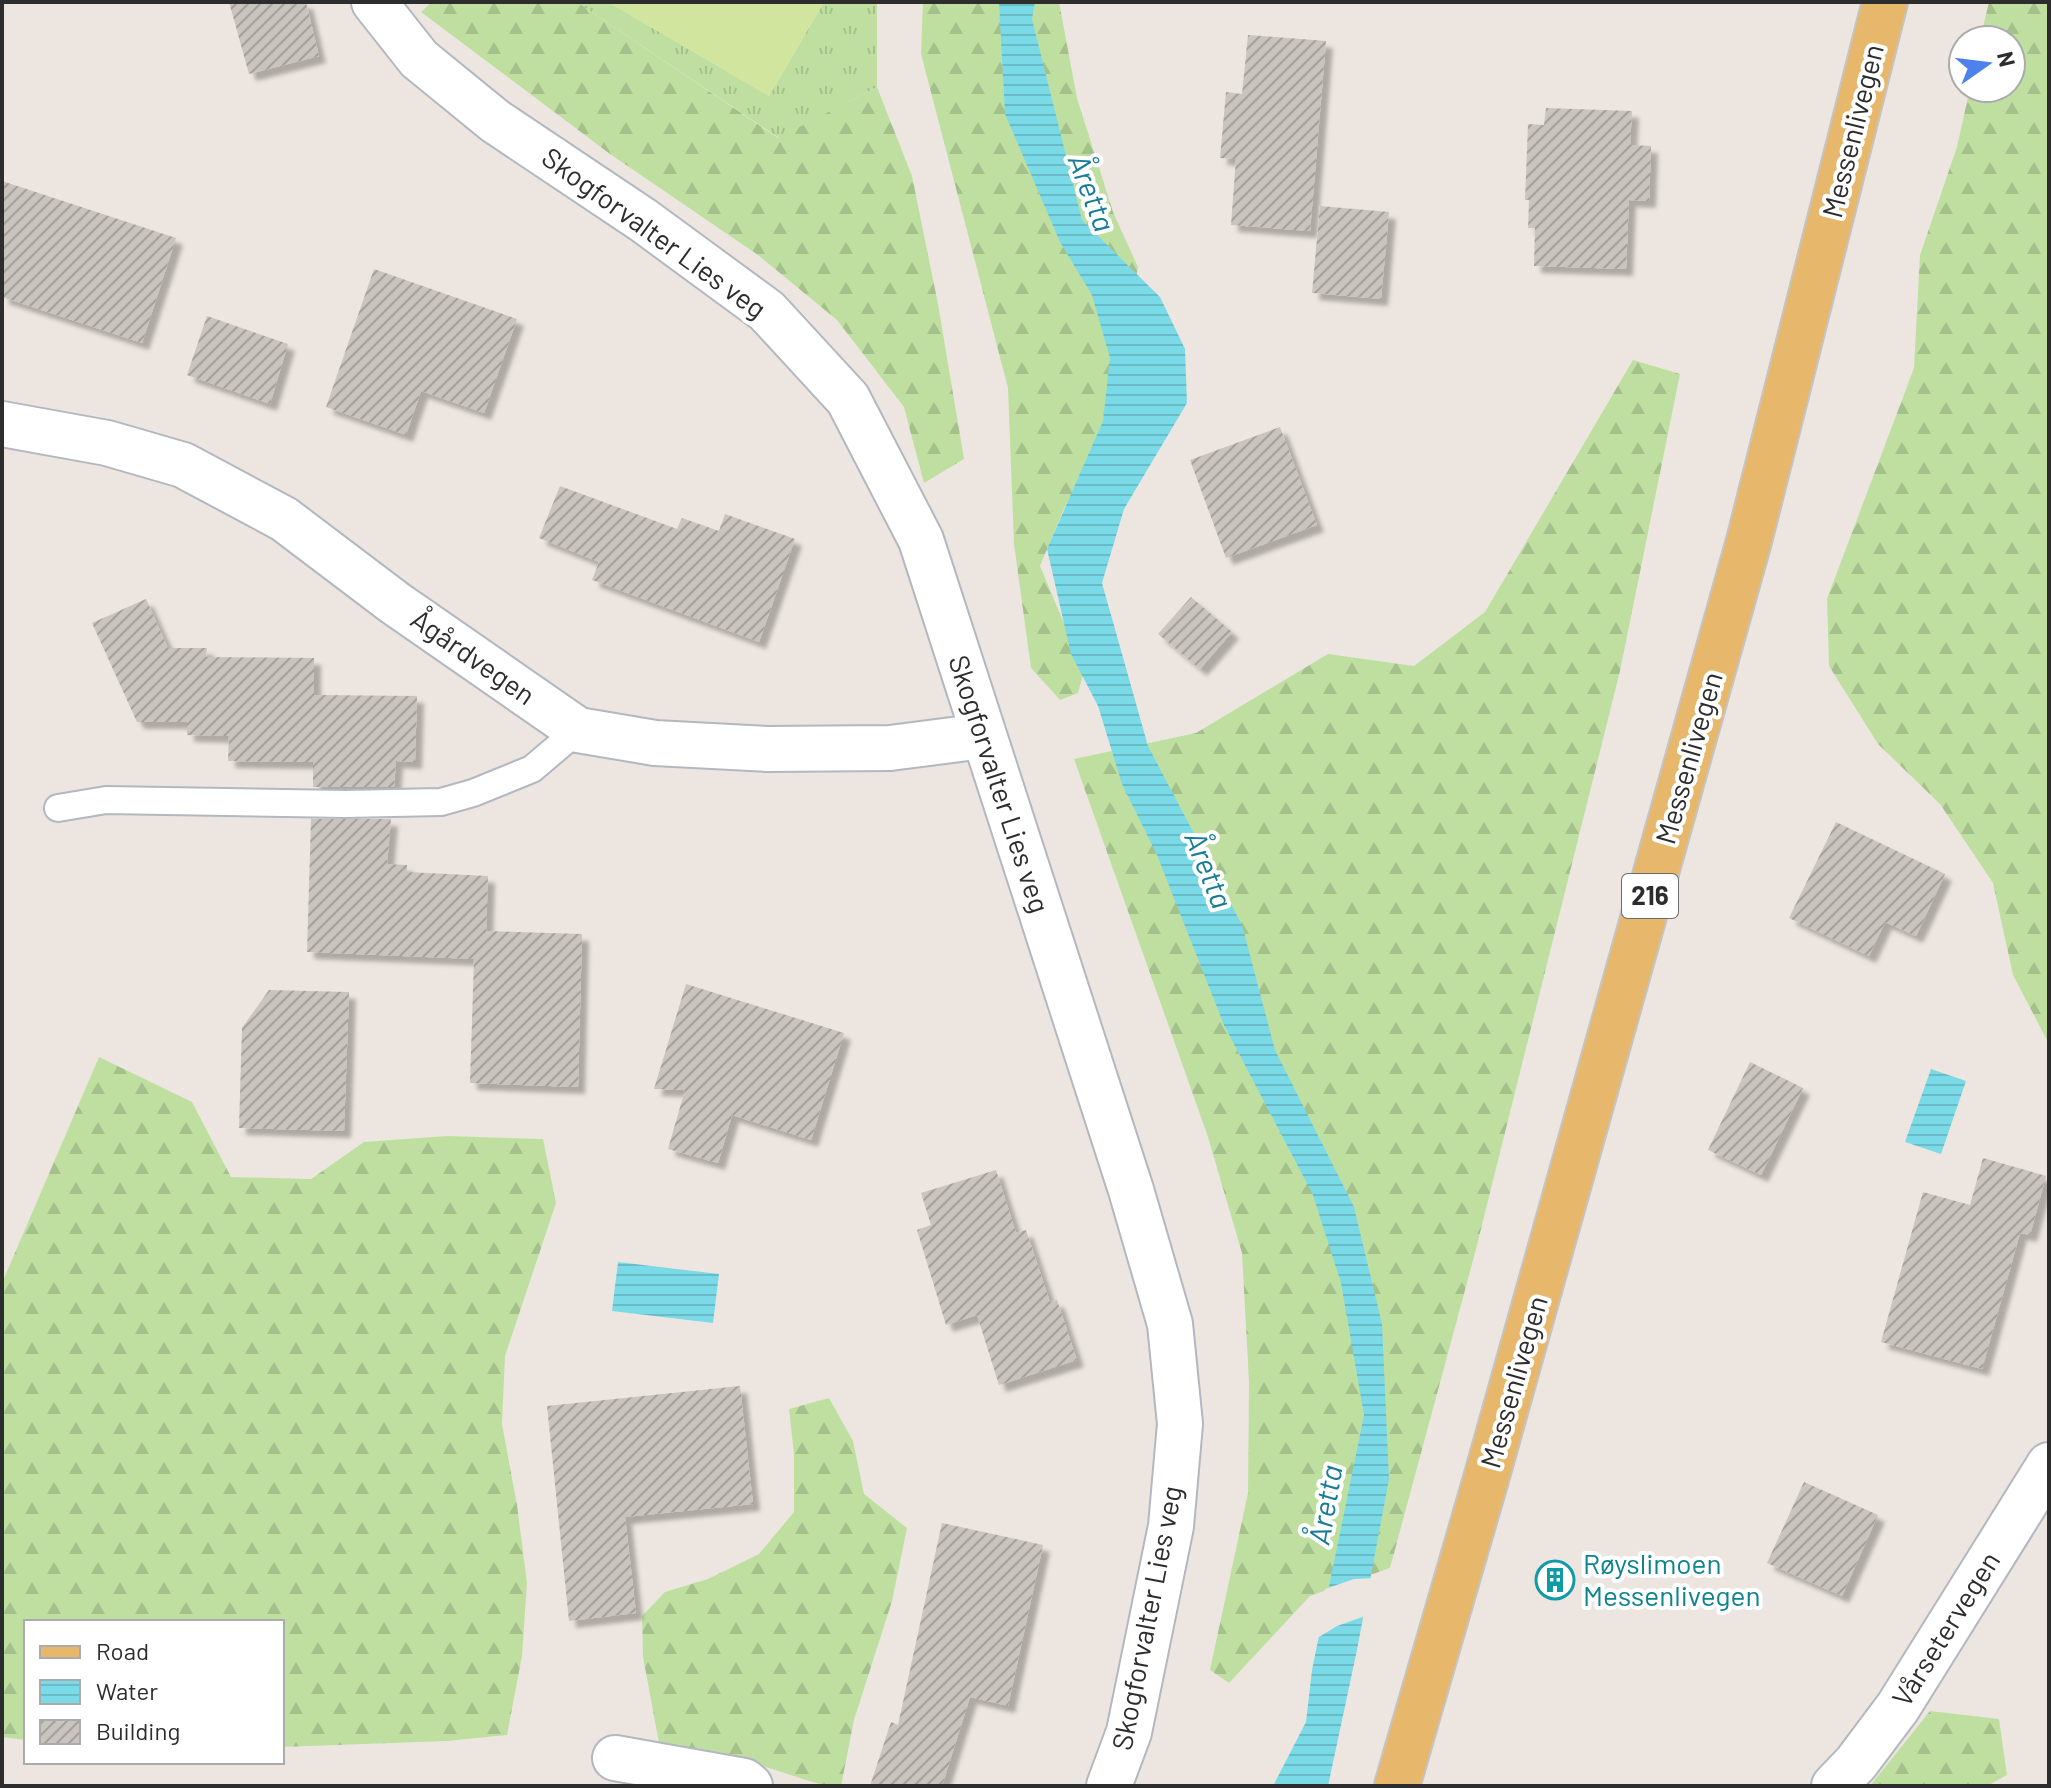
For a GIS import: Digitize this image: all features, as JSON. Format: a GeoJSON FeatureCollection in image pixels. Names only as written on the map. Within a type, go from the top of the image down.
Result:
{"type":"FeatureCollection","features":[{"type":"Feature","properties":{"kind":"main road","name":"Messenlivegen"},"geometry":{"type":"LineString","coordinates":[[1397,1786],[1745,557],[1885,2]]}},
{"type":"Feature","properties":{"kind":"street","name":"Skogforvalter Lies veg"},"geometry":{"type":"LineString","coordinates":[[374,2],[419,59],[495,121],[643,220],[767,311],[848,399],[921,540],[1131,1190],[1170,1324],[1180,1424],[1171,1526],[1129,1732],[1109,1786]]}},
{"type":"Feature","properties":{"kind":"street","name":"Ågårdvegen"},"geometry":{"type":"LineString","coordinates":[[2,424],[107,443],[183,465],[284,519],[395,603],[578,730],[655,743],[767,749],[890,748],[983,736]]}},
{"type":"Feature","properties":{"kind":"street","name":"Vårsetervegen"},"geometry":{"type":"LineString","coordinates":[[1834,1786],[1856,1763],[1898,1707],[2049,1465]]}},
{"type":"Feature","properties":{"kind":"street"},"geometry":{"type":"LineString","coordinates":[[615,1758],[744,1781],[750,1786]]}},
{"type":"Feature","properties":{"kind":"lane"},"geometry":{"type":"LineString","coordinates":[[58,808],[106,800],[345,804],[441,802],[473,793],[532,769],[578,730]]}},
{"type":"Feature","properties":{"kind":"green space"},"geometry":{"type":"Polygon","coordinates":[[[432,2],[577,2],[778,138],[877,87],[912,176],[938,304],[964,459],[924,483],[904,407],[837,320],[758,255],[610,154],[421,12],[432,2]]]}},
{"type":"Feature","properties":{"kind":"green space"},"geometry":{"type":"Polygon","coordinates":[[[577,2],[608,2],[769,96],[824,2],[877,2],[877,87],[779,138],[577,2]]]}},
{"type":"Feature","properties":{"kind":"green space"},"geometry":{"type":"Polygon","coordinates":[[[608,2],[824,2],[769,96],[608,2]]]}},
{"type":"Feature","properties":{"kind":"green space"},"geometry":{"type":"Polygon","coordinates":[[[923,2],[1059,2],[1077,98],[1113,212],[1138,267],[1103,441],[1065,506],[1040,566],[1084,671],[1078,693],[1060,700],[1031,668],[1014,544],[1008,388],[921,54],[923,2]]]}},
{"type":"Feature","properties":{"kind":"green space"},"geometry":{"type":"Polygon","coordinates":[[[1989,2],[2049,2],[2049,1044],[2013,975],[1993,883],[1940,804],[1878,744],[1829,666],[1827,599],[1914,368],[1920,255],[1957,147],[1966,104],[2027,104],[2027,24],[1984,24],[1989,2]]]}},
{"type":"Feature","properties":{"kind":"green space"},"geometry":{"type":"Polygon","coordinates":[[[1633,360],[1680,374],[1620,671],[1475,1253],[1390,1568],[1310,1596],[1229,1683],[1210,1670],[1248,1493],[1249,1382],[1242,1253],[1207,1134],[1074,759],[1196,733],[1328,654],[1414,666],[1485,612],[1633,360]]]}},
{"type":"Feature","properties":{"kind":"green space"},"geometry":{"type":"Polygon","coordinates":[[[99,1057],[192,1102],[231,1177],[311,1179],[364,1142],[447,1136],[543,1139],[556,1203],[505,1356],[502,1424],[527,1583],[522,1656],[507,1735],[447,1741],[284,1747],[284,1620],[24,1620],[24,1740],[2,1737],[2,1283],[99,1057]]]}},
{"type":"Feature","properties":{"kind":"green space"},"geometry":{"type":"Polygon","coordinates":[[[829,1398],[853,1441],[864,1494],[907,1528],[892,1601],[854,1720],[841,1786],[813,1782],[742,1761],[659,1743],[643,1657],[642,1616],[665,1592],[708,1579],[759,1554],[794,1512],[794,1454],[789,1409],[829,1398]]]}},
{"type":"Feature","properties":{"kind":"green space"},"geometry":{"type":"Polygon","coordinates":[[[1930,1711],[1999,1719],[2007,1775],[1987,1786],[1870,1786],[1930,1711]]]}},
{"type":"Feature","properties":{"kind":"water","name":"Åretta"},"geometry":{"type":"Polygon","coordinates":[[[999,2],[1035,2],[1032,19],[1082,220],[1160,297],[1185,349],[1187,403],[1124,509],[1102,583],[1148,746],[1242,925],[1275,1050],[1354,1207],[1382,1324],[1389,1479],[1328,1786],[1273,1786],[1306,1722],[1312,1670],[1364,1415],[1341,1283],[1313,1195],[1224,1025],[1157,855],[1122,784],[1098,706],[1071,654],[1047,549],[1103,421],[1110,358],[1092,295],[1060,242],[1005,114],[999,2]]]}},
{"type":"Feature","properties":{"kind":"water"},"geometry":{"type":"Polygon","coordinates":[[[1931,1069],[1966,1081],[1941,1154],[1905,1142],[1931,1069]]]}},
{"type":"Feature","properties":{"kind":"water"},"geometry":{"type":"Polygon","coordinates":[[[618,1262],[719,1274],[713,1323],[612,1311],[618,1262]]]}},
{"type":"Feature","properties":{"kind":"pier"},"geometry":{"type":"Polygon","coordinates":[[[1375,1578],[1368,1615],[1337,1626],[1314,1640],[1325,1589],[1354,1579],[1375,1578]]]}},
{"type":"Feature","properties":{"kind":"building"},"geometry":{"type":"Polygon","coordinates":[[[229,2],[306,2],[319,56],[249,74],[229,2]]]}},
{"type":"Feature","properties":{"kind":"building"},"geometry":{"type":"Polygon","coordinates":[[[1248,35],[1326,41],[1310,231],[1231,225],[1236,159],[1220,158],[1226,92],[1242,94],[1248,35]]]}},
{"type":"Feature","properties":{"kind":"building"},"geometry":{"type":"Polygon","coordinates":[[[1546,108],[1632,111],[1630,145],[1651,146],[1649,201],[1629,200],[1626,269],[1534,266],[1535,228],[1528,228],[1529,200],[1525,200],[1528,124],[1544,125],[1546,108]]]}},
{"type":"Feature","properties":{"kind":"building"},"geometry":{"type":"Polygon","coordinates":[[[2,181],[176,238],[142,343],[2,297],[2,181]]]}},
{"type":"Feature","properties":{"kind":"building"},"geometry":{"type":"Polygon","coordinates":[[[1320,206],[1389,212],[1381,299],[1312,293],[1320,206]]]}},
{"type":"Feature","properties":{"kind":"building"},"geometry":{"type":"Polygon","coordinates":[[[374,269],[517,319],[484,413],[421,391],[406,435],[326,407],[374,269]]]}},
{"type":"Feature","properties":{"kind":"building"},"geometry":{"type":"Polygon","coordinates":[[[207,316],[288,344],[270,404],[187,375],[207,316]]]}},
{"type":"Feature","properties":{"kind":"building"},"geometry":{"type":"Polygon","coordinates":[[[1280,427],[1317,525],[1226,558],[1190,460],[1280,427]]]}},
{"type":"Feature","properties":{"kind":"building"},"geometry":{"type":"Polygon","coordinates":[[[560,486],[677,529],[682,518],[719,531],[725,514],[795,539],[759,642],[592,580],[599,562],[539,538],[560,486]]]}},
{"type":"Feature","properties":{"kind":"building"},"geometry":{"type":"Polygon","coordinates":[[[1191,597],[1232,632],[1200,669],[1158,634],[1191,597]]]}},
{"type":"Feature","properties":{"kind":"building"},"geometry":{"type":"Polygon","coordinates":[[[146,599],[168,648],[207,648],[206,657],[314,658],[314,695],[417,696],[415,762],[396,761],[394,787],[313,787],[313,762],[228,761],[229,736],[187,735],[187,722],[137,722],[92,623],[146,599]]]}},
{"type":"Feature","properties":{"kind":"building"},"geometry":{"type":"Polygon","coordinates":[[[311,819],[391,819],[387,864],[407,865],[407,872],[488,876],[486,931],[582,934],[578,1087],[470,1083],[474,959],[307,952],[311,819]]]}},
{"type":"Feature","properties":{"kind":"building"},"geometry":{"type":"Polygon","coordinates":[[[1836,822],[1945,874],[1916,936],[1885,922],[1869,956],[1789,918],[1836,822]]]}},
{"type":"Feature","properties":{"kind":"building"},"geometry":{"type":"Polygon","coordinates":[[[686,984],[844,1033],[811,1140],[732,1115],[718,1163],[668,1149],[685,1090],[654,1089],[686,984]]]}},
{"type":"Feature","properties":{"kind":"building"},"geometry":{"type":"Polygon","coordinates":[[[269,990],[349,992],[344,1131],[239,1128],[242,1028],[269,990]]]}},
{"type":"Feature","properties":{"kind":"building"},"geometry":{"type":"Polygon","coordinates":[[[1750,1062],[1803,1088],[1761,1175],[1708,1150],[1750,1062]]]}},
{"type":"Feature","properties":{"kind":"building"},"geometry":{"type":"Polygon","coordinates":[[[1983,1158],[2046,1176],[2030,1235],[2020,1233],[1982,1369],[1881,1342],[1923,1192],[1970,1205],[1983,1158]]]}},
{"type":"Feature","properties":{"kind":"building"},"geometry":{"type":"Polygon","coordinates":[[[996,1170],[1016,1233],[1026,1230],[1050,1302],[1057,1300],[1077,1360],[999,1385],[977,1315],[946,1325],[917,1230],[931,1225],[921,1193],[996,1170]]]}},
{"type":"Feature","properties":{"kind":"building"},"geometry":{"type":"Polygon","coordinates":[[[740,1386],[753,1504],[625,1517],[636,1613],[569,1621],[547,1406],[740,1386]]]}},
{"type":"Feature","properties":{"kind":"building"},"geometry":{"type":"Polygon","coordinates":[[[1804,1482],[1878,1515],[1842,1596],[1767,1563],[1804,1482]]]}},
{"type":"Feature","properties":{"kind":"building"},"geometry":{"type":"Polygon","coordinates":[[[942,1523],[1043,1545],[1008,1706],[970,1697],[942,1786],[870,1786],[891,1722],[898,1725],[942,1523]]]}},
{"type":"Feature","properties":{"kind":"place","name":"Røyslimoen Messenlivegen"},"geometry":{"type":"Point","coordinates":[1555,1580]}}]}
